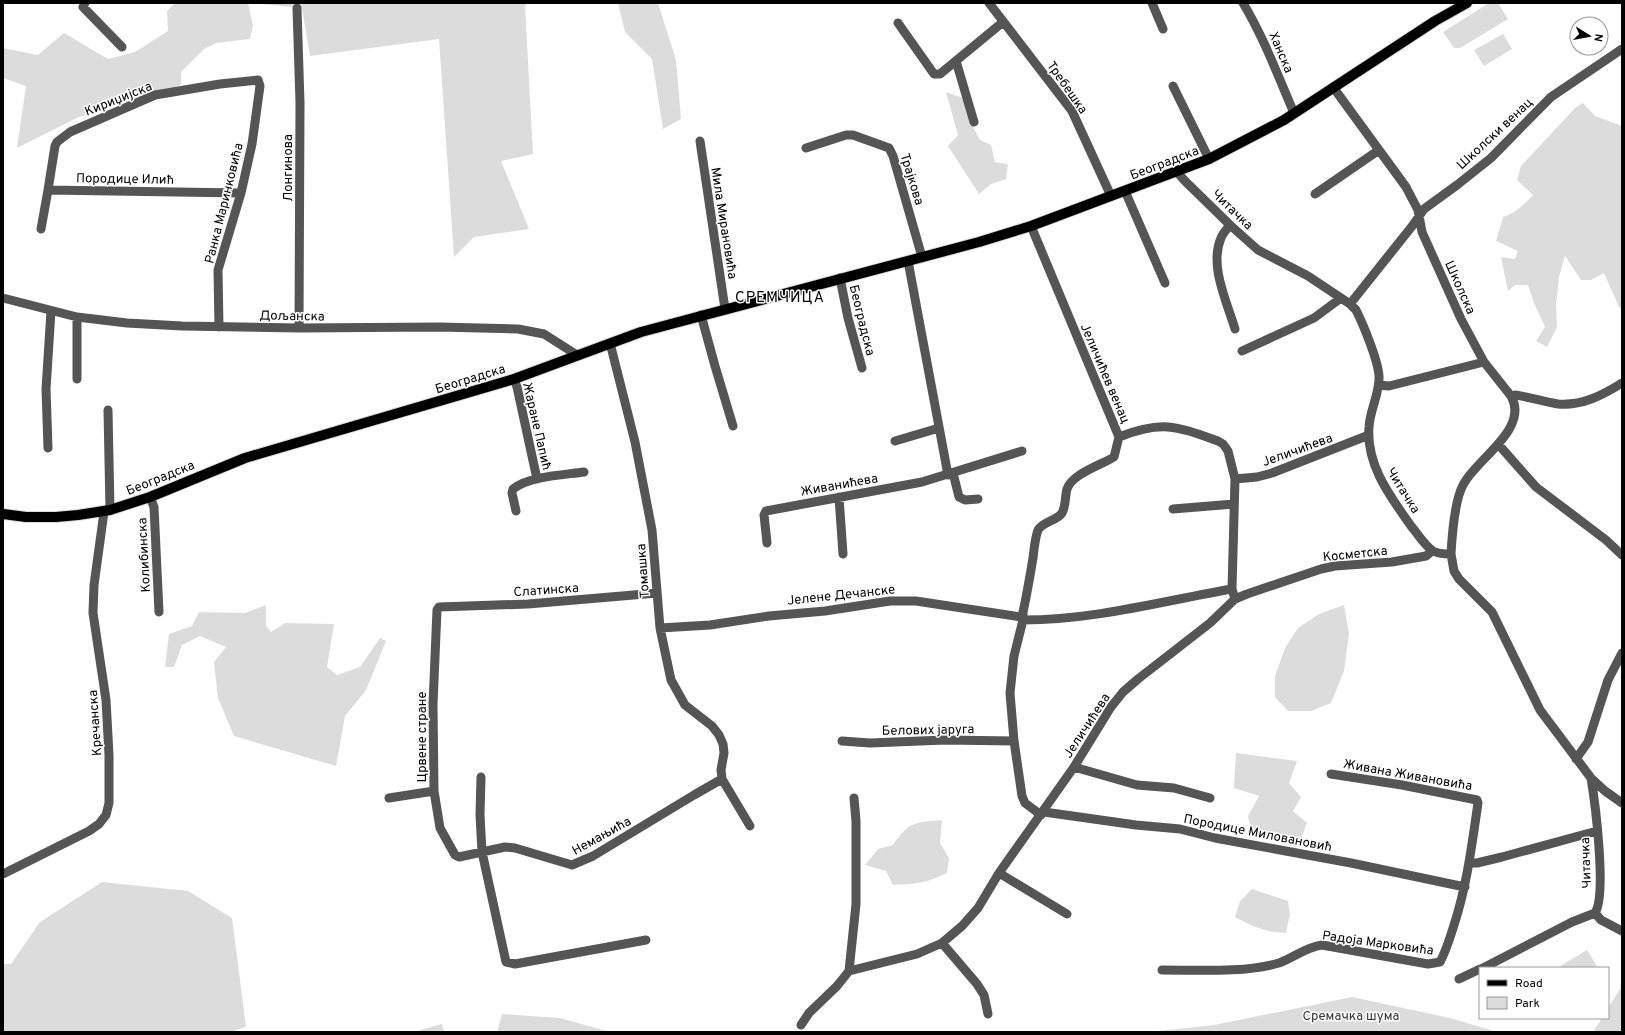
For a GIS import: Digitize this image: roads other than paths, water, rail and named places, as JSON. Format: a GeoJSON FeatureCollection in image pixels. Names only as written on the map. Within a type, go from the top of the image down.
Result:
{"type":"FeatureCollection","features":[{"type":"Feature","properties":{"kind":"main road","name":"Београдска"},"geometry":{"type":"LineString","coordinates":[[3,514],[26,517],[56,517],[107,511],[150,497],[245,458],[514,379],[610,342],[641,332],[979,242],[1031,226],[1177,172],[1209,159],[1241,143],[1294,114],[1434,21],[1467,3]]}},
{"type":"Feature","properties":{"kind":"street","name":"Требешка"},"geometry":{"type":"LineString","coordinates":[[989,3],[1072,111],[1110,196]]}},
{"type":"Feature","properties":{"kind":"street"},"geometry":{"type":"LineString","coordinates":[[1152,3],[1163,29]]}},
{"type":"Feature","properties":{"kind":"street","name":"Ханска"},"geometry":{"type":"LineString","coordinates":[[1243,3],[1258,28],[1294,114]]}},
{"type":"Feature","properties":{"kind":"street"},"geometry":{"type":"LineString","coordinates":[[84,5],[122,47]]}},
{"type":"Feature","properties":{"kind":"street","name":"Лонгинова"},"geometry":{"type":"LineString","coordinates":[[297,8],[300,103],[299,328]]}},
{"type":"Feature","properties":{"kind":"street"},"geometry":{"type":"LineString","coordinates":[[898,23],[934,74],[940,74],[1003,22]]}},
{"type":"Feature","properties":{"kind":"street","name":"Школски венац"},"geometry":{"type":"LineString","coordinates":[[1350,304],[1413,225],[1419,215],[1428,206],[1491,158],[1551,97],[1622,49]]}},
{"type":"Feature","properties":{"kind":"street"},"geometry":{"type":"LineString","coordinates":[[956,61],[974,122]]}},
{"type":"Feature","properties":{"kind":"street","name":"Кириџијска"},"geometry":{"type":"LineString","coordinates":[[48,190],[55,146],[57,142],[70,132],[155,95],[254,80],[260,82],[260,86]]}},
{"type":"Feature","properties":{"kind":"street","name":"Ранка Маринковића"},"geometry":{"type":"LineString","coordinates":[[219,326],[218,270],[241,193],[252,144],[260,86]]}},
{"type":"Feature","properties":{"kind":"street"},"geometry":{"type":"LineString","coordinates":[[1173,86],[1209,159]]}},
{"type":"Feature","properties":{"kind":"street","name":"Школска"},"geometry":{"type":"LineString","coordinates":[[1333,87],[1406,187],[1416,205],[1422,232],[1461,319],[1484,362],[1511,396]]}},
{"type":"Feature","properties":{"kind":"street","name":"Трајкова"},"geometry":{"type":"LineString","coordinates":[[806,148],[846,135],[853,135],[889,148],[894,156],[922,257]]}},
{"type":"Feature","properties":{"kind":"street","name":"Мила Мирановића"},"geometry":{"type":"LineString","coordinates":[[700,141],[725,309]]}},
{"type":"Feature","properties":{"kind":"street"},"geometry":{"type":"LineString","coordinates":[[1315,194],[1379,150]]}},
{"type":"Feature","properties":{"kind":"street","name":"Читачка"},"geometry":{"type":"LineString","coordinates":[[1177,172],[1230,226],[1258,250],[1308,276],[1350,304],[1356,310],[1377,365],[1379,385],[1370,422],[1369,435],[1374,464],[1379,477],[1398,508],[1424,543],[1432,550]]}},
{"type":"Feature","properties":{"kind":"street"},"geometry":{"type":"LineString","coordinates":[[41,229],[48,190]]}},
{"type":"Feature","properties":{"kind":"street","name":"Породице Илић"},"geometry":{"type":"LineString","coordinates":[[48,190],[241,193]]}},
{"type":"Feature","properties":{"kind":"street"},"geometry":{"type":"LineString","coordinates":[[1125,191],[1165,283]]}},
{"type":"Feature","properties":{"kind":"street","name":"Јеличићев венац"},"geometry":{"type":"LineString","coordinates":[[1031,226],[1119,437],[1114,457],[1071,481],[1067,489],[1063,511],[1059,517],[1044,524],[1039,529],[1023,612],[1023,620],[1014,656],[1011,685],[1014,741],[1022,796],[1025,803],[1042,814]]}},
{"type":"Feature","properties":{"kind":"street"},"geometry":{"type":"LineString","coordinates":[[1230,226],[1221,237],[1217,257],[1219,277],[1235,329]]}},
{"type":"Feature","properties":{"kind":"street"},"geometry":{"type":"LineString","coordinates":[[908,261],[932,382],[939,428],[951,474],[959,497],[965,500],[978,499]]}},
{"type":"Feature","properties":{"kind":"street","name":"Београдска"},"geometry":{"type":"LineString","coordinates":[[840,278],[848,318],[862,368]]}},
{"type":"Feature","properties":{"kind":"street","name":"Дољанска"},"geometry":{"type":"LineString","coordinates":[[3,298],[77,317],[127,323],[299,328],[438,327],[518,329],[544,334],[577,355]]}},
{"type":"Feature","properties":{"kind":"street"},"geometry":{"type":"LineString","coordinates":[[1242,351],[1314,318],[1341,298]]}},
{"type":"Feature","properties":{"kind":"street"},"geometry":{"type":"LineString","coordinates":[[48,448],[46,389],[51,311]]}},
{"type":"Feature","properties":{"kind":"street"},"geometry":{"type":"LineString","coordinates":[[701,315],[733,426]]}},
{"type":"Feature","properties":{"kind":"street"},"geometry":{"type":"LineString","coordinates":[[77,317],[77,379]]}},
{"type":"Feature","properties":{"kind":"street","name":"Томашка"},"geometry":{"type":"LineString","coordinates":[[610,342],[635,442],[652,530],[660,628],[670,680],[685,705],[712,726],[719,735],[723,744],[724,753],[721,770],[722,779]]}},
{"type":"Feature","properties":{"kind":"street"},"geometry":{"type":"LineString","coordinates":[[1379,385],[1389,386],[1484,362]]}},
{"type":"Feature","properties":{"kind":"street","name":"Жаране Папић"},"geometry":{"type":"LineString","coordinates":[[514,379],[538,479]]}},
{"type":"Feature","properties":{"kind":"street"},"geometry":{"type":"LineString","coordinates":[[1511,396],[1515,395],[1558,404],[1572,404],[1591,400],[1622,383]]}},
{"type":"Feature","properties":{"kind":"street","name":"Читачка"},"geometry":{"type":"LineString","coordinates":[[1511,396],[1515,405],[1515,416],[1513,423],[1498,444],[1472,471],[1462,485],[1458,497],[1451,554],[1454,571],[1459,579],[1492,612],[1540,710],[1591,778],[1605,791],[1622,803]]}},
{"type":"Feature","properties":{"kind":"street","name":"Београдска"},"geometry":{"type":"LineString","coordinates":[[107,511],[108,410]]}},
{"type":"Feature","properties":{"kind":"street"},"geometry":{"type":"LineString","coordinates":[[1119,437],[1137,430],[1164,426],[1174,427],[1223,444],[1228,451],[1235,478],[1232,589],[1235,599]]}},
{"type":"Feature","properties":{"kind":"street"},"geometry":{"type":"LineString","coordinates":[[895,441],[939,428]]}},
{"type":"Feature","properties":{"kind":"street","name":"Јеличићева"},"geometry":{"type":"LineString","coordinates":[[1235,478],[1257,477],[1272,473],[1369,435]]}},
{"type":"Feature","properties":{"kind":"street"},"geometry":{"type":"LineString","coordinates":[[1498,444],[1536,487],[1606,540],[1622,555]]}},
{"type":"Feature","properties":{"kind":"street","name":"Живанићева"},"geometry":{"type":"LineString","coordinates":[[766,543],[764,515],[766,511],[922,482],[1022,451]]}},
{"type":"Feature","properties":{"kind":"street","name":"Жаране Папић"},"geometry":{"type":"LineString","coordinates":[[516,511],[512,493],[513,488],[538,479],[584,472]]}},
{"type":"Feature","properties":{"kind":"street","name":"Колибинска"},"geometry":{"type":"LineString","coordinates":[[150,497],[154,507],[159,612]]}},
{"type":"Feature","properties":{"kind":"street"},"geometry":{"type":"LineString","coordinates":[[839,497],[843,554]]}},
{"type":"Feature","properties":{"kind":"street"},"geometry":{"type":"LineString","coordinates":[[1173,509],[1234,504]]}},
{"type":"Feature","properties":{"kind":"street","name":"Кречанска"},"geometry":{"type":"LineString","coordinates":[[3,874],[89,832],[99,824],[106,815],[109,803],[108,720],[93,613],[94,585],[107,511]]}},
{"type":"Feature","properties":{"kind":"street"},"geometry":{"type":"LineString","coordinates":[[1432,550],[1438,553],[1451,554]]}},
{"type":"Feature","properties":{"kind":"street","name":"Косметска"},"geometry":{"type":"LineString","coordinates":[[1235,599],[1322,569],[1335,566],[1392,562],[1426,556],[1432,550]]}},
{"type":"Feature","properties":{"kind":"street"},"geometry":{"type":"LineString","coordinates":[[1023,620],[1052,620],[1087,616],[1232,589]]}},
{"type":"Feature","properties":{"kind":"street","name":"Слатинска"},"geometry":{"type":"LineString","coordinates":[[437,610],[440,607],[528,604],[657,593]]}},
{"type":"Feature","properties":{"kind":"street","name":"Јеличићева"},"geometry":{"type":"LineString","coordinates":[[849,971],[917,954],[942,943],[962,926],[978,908],[999,873],[1074,768],[1111,707],[1123,692],[1210,623],[1235,599]]}},
{"type":"Feature","properties":{"kind":"street","name":"Јелене Дечанске"},"geometry":{"type":"LineString","coordinates":[[660,628],[710,625],[769,616],[825,611],[890,601],[916,600],[1020,617],[1023,620]]}},
{"type":"Feature","properties":{"kind":"street","name":"Црвене стране"},"geometry":{"type":"LineString","coordinates":[[437,610],[433,704],[434,792],[440,828],[455,855],[459,857]]}},
{"type":"Feature","properties":{"kind":"street"},"geometry":{"type":"LineString","coordinates":[[1576,759],[1588,742],[1608,680],[1622,653]]}},
{"type":"Feature","properties":{"kind":"street","name":"Белових јаруга"},"geometry":{"type":"LineString","coordinates":[[842,741],[870,743],[945,740],[1014,741]]}},
{"type":"Feature","properties":{"kind":"street"},"geometry":{"type":"LineString","coordinates":[[1074,768],[1137,785],[1174,788],[1210,798]]}},
{"type":"Feature","properties":{"kind":"street","name":"Живана Живановића"},"geometry":{"type":"LineString","coordinates":[[1331,774],[1472,798],[1476,800],[1478,803],[1470,863]]}},
{"type":"Feature","properties":{"kind":"street"},"geometry":{"type":"LineString","coordinates":[[481,777],[480,815],[482,852],[506,962],[515,964],[646,940]]}},
{"type":"Feature","properties":{"kind":"street","name":"Читачка"},"geometry":{"type":"LineString","coordinates":[[1591,778],[1596,807],[1600,893],[1598,909],[1594,913]]}},
{"type":"Feature","properties":{"kind":"street"},"geometry":{"type":"LineString","coordinates":[[722,779],[750,826]]}},
{"type":"Feature","properties":{"kind":"street","name":"Немањића"},"geometry":{"type":"LineString","coordinates":[[459,857],[505,847],[515,848],[564,864],[578,864],[694,794],[722,779]]}},
{"type":"Feature","properties":{"kind":"street"},"geometry":{"type":"LineString","coordinates":[[389,798],[434,792]]}},
{"type":"Feature","properties":{"kind":"street"},"geometry":{"type":"LineString","coordinates":[[801,1025],[809,1013],[837,986],[849,971],[856,904],[856,821],[854,798]]}},
{"type":"Feature","properties":{"kind":"street","name":"Породице Миловановић"},"geometry":{"type":"LineString","coordinates":[[1042,814],[1180,829],[1215,838],[1351,863],[1465,887]]}},
{"type":"Feature","properties":{"kind":"street"},"geometry":{"type":"LineString","coordinates":[[1465,887],[1470,863],[1496,859],[1597,831]]}},
{"type":"Feature","properties":{"kind":"street"},"geometry":{"type":"LineString","coordinates":[[999,873],[1067,914]]}},
{"type":"Feature","properties":{"kind":"street","name":"Радоја Марковића"},"geometry":{"type":"LineString","coordinates":[[1162,970],[1254,968],[1279,963],[1313,947],[1322,945],[1428,964],[1440,962],[1445,952],[1465,887]]}},
{"type":"Feature","properties":{"kind":"street"},"geometry":{"type":"LineString","coordinates":[[1485,967],[1572,922],[1594,913],[1601,920],[1622,931]]}},
{"type":"Feature","properties":{"kind":"street"},"geometry":{"type":"LineString","coordinates":[[942,943],[977,984],[984,996],[988,1014]]}},
{"type":"Feature","properties":{"kind":"street"},"geometry":{"type":"LineString","coordinates":[[1459,979],[1479,970]]}},
{"type":"Feature","properties":{"kind":"district","name":"СРЕМЧИЦА"},"geometry":{"type":"Point","coordinates":[780,297]}},
{"type":"Feature","properties":{"kind":"park label","name":"Сремачка шума"},"geometry":{"type":"Point","coordinates":[1351,1015]}}]}
